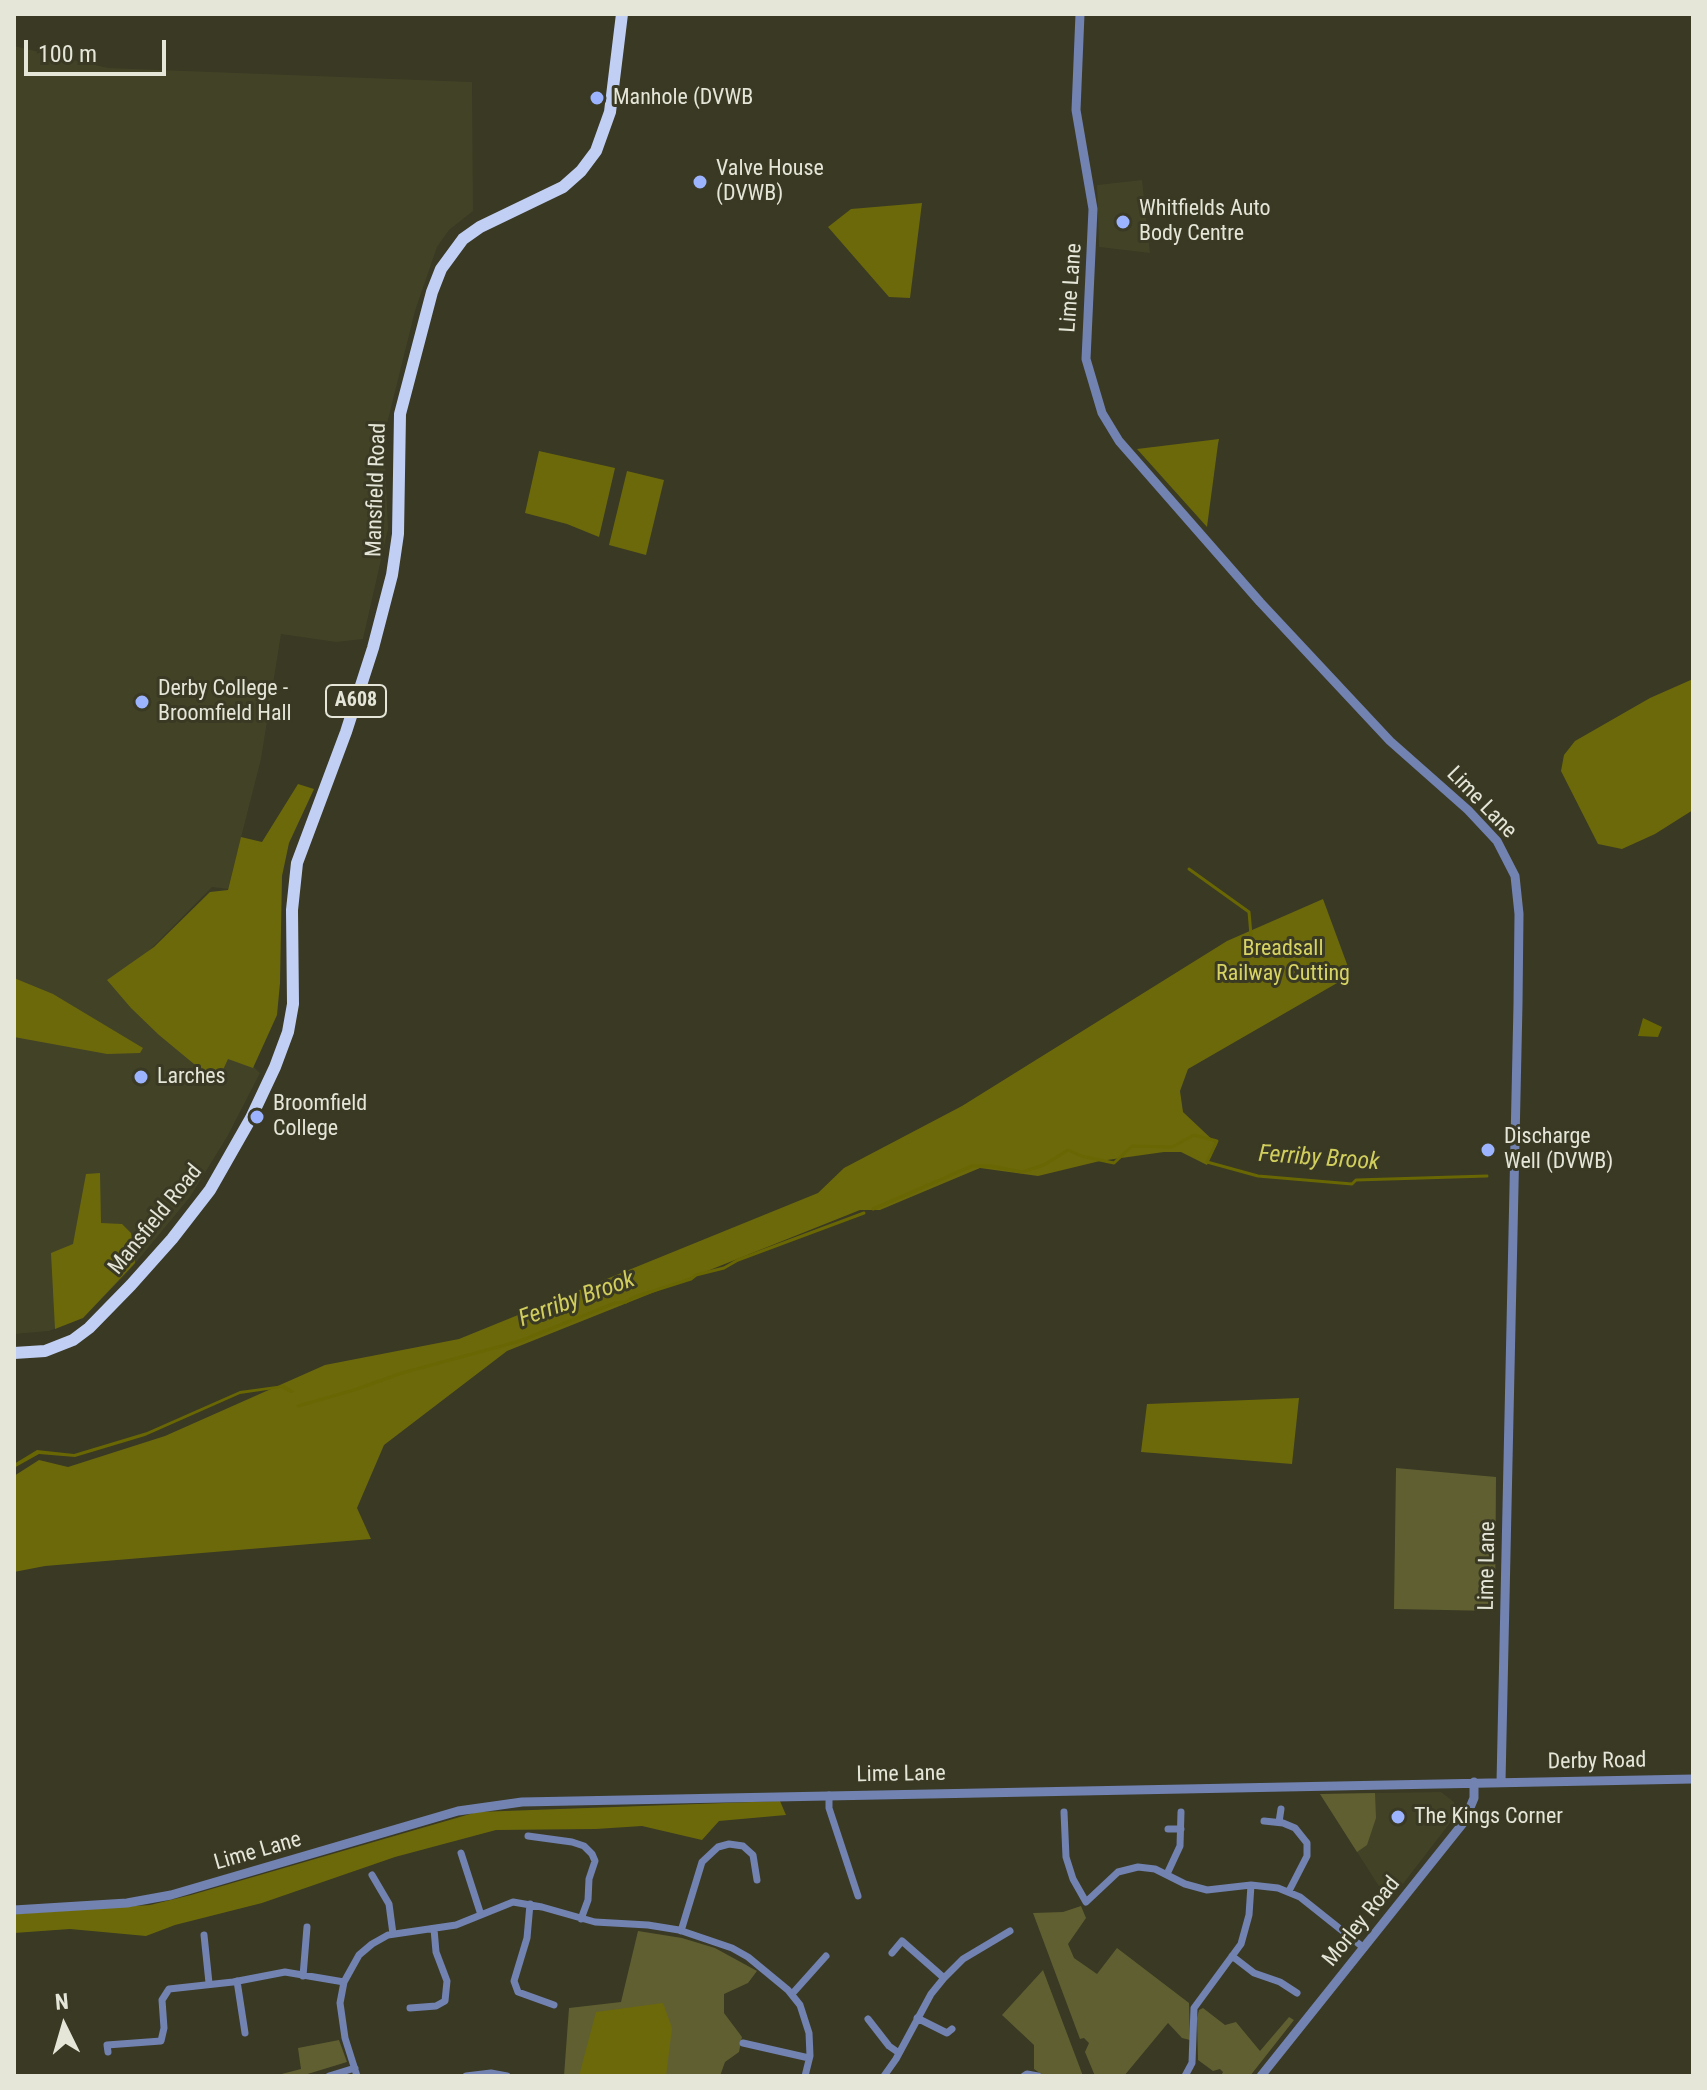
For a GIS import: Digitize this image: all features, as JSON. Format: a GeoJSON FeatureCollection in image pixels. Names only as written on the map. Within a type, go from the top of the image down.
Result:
{"type":"FeatureCollection","features":[{"type":"Feature","properties":{"kind":"main road","name":"Mansfield Road"},"geometry":{"type":"LineString","coordinates":[[14,1353],[45,1351],[73,1340],[131,1285],[210,1190],[270,1079],[288,1032],[293,1004],[292,910],[297,863],[350,718],[392,575],[398,534],[400,414],[432,292],[449,256],[463,239],[494,219],[563,187],[589,162],[602,139],[610,112],[622,14]]}},
{"type":"Feature","properties":{"kind":"street","name":"Lime Lane"},"geometry":{"type":"LineString","coordinates":[[14,1910],[127,1903],[171,1895],[479,1806],[522,1802],[1501,1782],[1518,1004],[1519,914],[1515,876],[1497,841],[1468,810],[1390,741],[1268,611],[1119,441],[1102,413],[1086,359],[1094,217],[1076,110],[1080,14]]}},
{"type":"Feature","properties":{"kind":"street","name":"Derby Road"},"geometry":{"type":"LineString","coordinates":[[1501,1782],[1693,1779]]}},
{"type":"Feature","properties":{"kind":"street","name":"Morley Road"},"geometry":{"type":"LineString","coordinates":[[1261,2076],[1464,1822],[1474,1798],[1474,1782]]}},
{"type":"Feature","properties":{"kind":"street"},"geometry":{"type":"LineString","coordinates":[[829,1795],[829,1808],[858,1896]]}},
{"type":"Feature","properties":{"kind":"street"},"geometry":{"type":"LineString","coordinates":[[1279,1822],[1281,1809]]}},
{"type":"Feature","properties":{"kind":"street"},"geometry":{"type":"LineString","coordinates":[[1064,1812],[1069,1865],[1086,1902],[1107,1881],[1126,1869],[1146,1867],[1207,1890],[1251,1885],[1289,1891],[1364,1948]]}},
{"type":"Feature","properties":{"kind":"street"},"geometry":{"type":"LineString","coordinates":[[1167,1874],[1180,1848],[1181,1812]]}},
{"type":"Feature","properties":{"kind":"street"},"geometry":{"type":"LineString","coordinates":[[1264,1821],[1279,1822],[1300,1832],[1307,1843],[1307,1856],[1289,1891]]}},
{"type":"Feature","properties":{"kind":"street"},"geometry":{"type":"LineString","coordinates":[[1168,1829],[1181,1829]]}},
{"type":"Feature","properties":{"kind":"street"},"geometry":{"type":"LineString","coordinates":[[1054,1832],[1064,1832]]}},
{"type":"Feature","properties":{"kind":"street"},"geometry":{"type":"LineString","coordinates":[[528,1836],[550,1837],[584,1846],[595,1861]]}},
{"type":"Feature","properties":{"kind":"street"},"geometry":{"type":"LineString","coordinates":[[681,1931],[702,1862],[718,1847],[729,1844],[743,1846],[753,1855],[757,1880]]}},
{"type":"Feature","properties":{"kind":"street"},"geometry":{"type":"LineString","coordinates":[[461,1853],[481,1915]]}},
{"type":"Feature","properties":{"kind":"street"},"geometry":{"type":"LineString","coordinates":[[581,1919],[595,1861],[606,1856]]}},
{"type":"Feature","properties":{"kind":"street"},"geometry":{"type":"LineString","coordinates":[[372,1875],[389,1904],[393,1934]]}},
{"type":"Feature","properties":{"kind":"street"},"geometry":{"type":"LineString","coordinates":[[1185,2076],[1192,2063],[1196,2001],[1232,1956],[1247,1928],[1251,1885]]}},
{"type":"Feature","properties":{"kind":"street"},"geometry":{"type":"LineString","coordinates":[[329,2076],[356,2072],[340,2012],[344,1982],[353,1963],[365,1949],[393,1934],[456,1925],[504,1904],[530,1904],[595,1922],[648,1925],[681,1931],[732,1948],[764,1969],[800,2005],[809,2033],[805,2076]]}},
{"type":"Feature","properties":{"kind":"street"},"geometry":{"type":"LineString","coordinates":[[530,1904],[525,1947],[514,1981],[518,1992],[554,2005]]}},
{"type":"Feature","properties":{"kind":"street"},"geometry":{"type":"LineString","coordinates":[[303,1976],[307,1927]]}},
{"type":"Feature","properties":{"kind":"street"},"geometry":{"type":"LineString","coordinates":[[410,2008],[436,2006],[445,2001],[447,1981],[436,1952],[434,1929]]}},
{"type":"Feature","properties":{"kind":"street"},"geometry":{"type":"LineString","coordinates":[[884,2076],[931,1994],[944,1978],[963,1959],[1010,1931]]}},
{"type":"Feature","properties":{"kind":"street"},"geometry":{"type":"LineString","coordinates":[[204,1935],[209,1983]]}},
{"type":"Feature","properties":{"kind":"street"},"geometry":{"type":"LineString","coordinates":[[892,1953],[902,1941],[944,1978]]}},
{"type":"Feature","properties":{"kind":"street"},"geometry":{"type":"LineString","coordinates":[[792,1994],[826,1956]]}},
{"type":"Feature","properties":{"kind":"street"},"geometry":{"type":"LineString","coordinates":[[1232,1956],[1254,1973],[1280,1982],[1297,1993]]}},
{"type":"Feature","properties":{"kind":"street"},"geometry":{"type":"LineString","coordinates":[[108,2052],[107,2045],[161,2041],[164,1992],[169,1989],[237,1981],[274,1972],[344,1982]]}},
{"type":"Feature","properties":{"kind":"street"},"geometry":{"type":"LineString","coordinates":[[237,1981],[245,2033]]}},
{"type":"Feature","properties":{"kind":"street"},"geometry":{"type":"LineString","coordinates":[[917,2018],[947,2033],[952,2029]]}},
{"type":"Feature","properties":{"kind":"street"},"geometry":{"type":"LineString","coordinates":[[868,2019],[889,2046],[899,2053]]}},
{"type":"Feature","properties":{"kind":"street"},"geometry":{"type":"LineString","coordinates":[[743,2043],[809,2058]]}},
{"type":"Feature","properties":{"kind":"street"},"geometry":{"type":"LineString","coordinates":[[466,2076],[491,2073],[507,2076]]}},
{"type":"Feature","properties":{"kind":"street"},"geometry":{"type":"LineString","coordinates":[[1024,2076],[1038,2076]]}},
{"type":"Feature","properties":{"kind":"shaded area","name":"Derby College - Broomfield Hall"},"geometry":{"type":"Polygon","coordinates":[[[14,46],[108,68],[472,82],[473,211],[449,230],[437,247],[415,311],[384,436],[388,529],[363,639],[336,642],[281,634],[261,759],[228,889],[212,887],[142,958],[260,1073],[227,1137],[190,1197],[129,1271],[83,1318],[49,1331],[14,1334],[14,46]]]}},
{"type":"Feature","properties":{"kind":"shaded area","name":"Whitfields Auto Body Centre"},"geometry":{"type":"Polygon","coordinates":[[[1142,180],[1150,253],[1099,247],[1097,185],[1142,180]]]}},
{"type":"Feature","properties":{"kind":"shaded area"},"geometry":{"type":"Polygon","coordinates":[[[1643,1018],[1662,1027],[1658,1037],[1638,1036],[1643,1018]]]}},
{"type":"Feature","properties":{"kind":"shaded area"},"geometry":{"type":"Polygon","coordinates":[[[284,1385],[295,1392],[281,1388],[240,1394],[145,1436],[75,1457],[39,1454],[14,1468],[14,1464],[37,1450],[74,1454],[147,1432],[240,1391],[284,1385]]]}},
{"type":"Feature","properties":{"kind":"shaded area"},"geometry":{"type":"Polygon","coordinates":[[[1396,1468],[1496,1477],[1495,1611],[1394,1609],[1396,1468]]]}},
{"type":"Feature","properties":{"kind":"shaded area"},"geometry":{"type":"Polygon","coordinates":[[[1441,1792],[1454,1802],[1453,1819],[1389,1902],[1320,1794],[1441,1792]]]}},
{"type":"Feature","properties":{"kind":"shaded area"},"geometry":{"type":"Polygon","coordinates":[[[1375,1793],[1376,1818],[1367,1845],[1357,1852],[1320,1794],[1375,1793]]]}},
{"type":"Feature","properties":{"kind":"shaded area"},"geometry":{"type":"Polygon","coordinates":[[[1081,1906],[1086,1918],[1068,1944],[1074,1958],[1097,1974],[1117,1948],[1189,2003],[1190,2040],[1182,2038],[1168,2023],[1124,2076],[1095,2076],[1085,2052],[1089,2043],[1084,2038],[1080,2039],[1033,1913],[1063,1912],[1081,1906]]]}},
{"type":"Feature","properties":{"kind":"shaded area"},"geometry":{"type":"Polygon","coordinates":[[[638,1931],[682,1938],[715,1948],[757,1971],[748,1983],[724,1994],[724,2013],[742,2037],[739,2052],[725,2062],[720,2076],[564,2076],[569,2008],[621,2002],[638,1931]]]}},
{"type":"Feature","properties":{"kind":"shaded area"},"geometry":{"type":"Polygon","coordinates":[[[1043,1970],[1083,2076],[1044,2076],[1034,2069],[1034,2045],[1002,2015],[1043,1970]]]}},
{"type":"Feature","properties":{"kind":"shaded area"},"geometry":{"type":"Polygon","coordinates":[[[1203,2008],[1225,2025],[1236,2022],[1260,2051],[1289,2017],[1294,2020],[1250,2076],[1221,2076],[1223,2072],[1220,2069],[1213,2071],[1198,2060],[1197,2018],[1199,2010],[1203,2008]]]}},
{"type":"Feature","properties":{"kind":"shaded area"},"geometry":{"type":"Polygon","coordinates":[[[339,2040],[347,2062],[301,2076],[274,2076],[301,2069],[298,2048],[339,2040]]]}},
{"type":"Feature","properties":{"kind":"green space"},"geometry":{"type":"Polygon","coordinates":[[[922,203],[910,298],[889,297],[828,227],[851,209],[922,203]]]}},
{"type":"Feature","properties":{"kind":"green space"},"geometry":{"type":"Polygon","coordinates":[[[1219,439],[1218,444],[1207,527],[1137,449],[1219,439]]]}},
{"type":"Feature","properties":{"kind":"green space"},"geometry":{"type":"Polygon","coordinates":[[[539,451],[615,468],[599,537],[567,524],[525,513],[539,451]]]}},
{"type":"Feature","properties":{"kind":"green space"},"geometry":{"type":"Polygon","coordinates":[[[627,471],[664,480],[646,555],[609,545],[627,471]]]}},
{"type":"Feature","properties":{"kind":"green space"},"geometry":{"type":"Polygon","coordinates":[[[1693,679],[1693,810],[1655,834],[1622,849],[1598,844],[1561,771],[1564,755],[1575,741],[1650,698],[1693,679]]]}},
{"type":"Feature","properties":{"kind":"green space"},"geometry":{"type":"Polygon","coordinates":[[[298,784],[314,789],[289,843],[282,876],[277,1015],[253,1068],[228,1059],[217,1083],[159,1035],[107,980],[154,947],[210,892],[228,890],[241,837],[262,842],[298,784]]]}},
{"type":"Feature","properties":{"kind":"green space","name":"Breadsall Railway Cutting"},"geometry":{"type":"Polygon","coordinates":[[[1323,899],[1351,975],[1188,1069],[1180,1091],[1183,1112],[1217,1144],[1207,1165],[1181,1152],[1164,1152],[1100,1161],[1038,1176],[980,1168],[880,1210],[860,1210],[507,1351],[384,1445],[357,1508],[371,1539],[45,1566],[14,1572],[14,1476],[39,1460],[68,1467],[165,1436],[325,1365],[459,1339],[818,1193],[844,1168],[962,1106],[1227,941],[1323,899]]]}},
{"type":"Feature","properties":{"kind":"green space"},"geometry":{"type":"Polygon","coordinates":[[[14,978],[53,994],[143,1048],[140,1053],[107,1054],[14,1037],[14,978]]]}},
{"type":"Feature","properties":{"kind":"green space"},"geometry":{"type":"Polygon","coordinates":[[[100,1173],[101,1223],[122,1224],[131,1233],[135,1263],[83,1318],[55,1329],[51,1253],[73,1244],[86,1174],[100,1173]]]}},
{"type":"Feature","properties":{"kind":"green space"},"geometry":{"type":"Polygon","coordinates":[[[1299,1398],[1292,1464],[1141,1452],[1147,1404],[1299,1398]]]}},
{"type":"Feature","properties":{"kind":"green space"},"geometry":{"type":"Polygon","coordinates":[[[780,1801],[786,1815],[719,1821],[702,1840],[642,1826],[496,1830],[395,1857],[262,1903],[175,1925],[146,1936],[70,1929],[14,1933],[14,1914],[150,1905],[477,1812],[780,1801]]]}},
{"type":"Feature","properties":{"kind":"green space"},"geometry":{"type":"Polygon","coordinates":[[[663,2003],[672,2028],[666,2076],[579,2076],[596,2012],[663,2003]]]}},
{"type":"Feature","properties":{"kind":"waterway"},"geometry":{"type":"LineString","coordinates":[[1189,869],[1249,912],[1251,935]]}},
{"type":"Feature","properties":{"kind":"waterway","name":"Ferriby Brook"},"geometry":{"type":"LineString","coordinates":[[873,1209],[972,1166],[1022,1172],[1044,1165],[1068,1150],[1114,1163],[1132,1146],[1172,1147],[1194,1135],[1217,1141],[1207,1162],[1258,1176],[1352,1184],[1356,1180],[1487,1176]]}},
{"type":"Feature","properties":{"kind":"waterway","name":"Ferriby Brook"},"geometry":{"type":"LineString","coordinates":[[298,1406],[402,1373],[520,1341],[615,1303],[626,1302],[696,1275],[724,1268],[864,1213]]}},
{"type":"Feature","properties":{"kind":"place","name":"Manhole (DVWB"},"geometry":{"type":"Point","coordinates":[597,98]}},
{"type":"Feature","properties":{"kind":"place","name":"Valve House (DVWB)"},"geometry":{"type":"Point","coordinates":[700,182]}},
{"type":"Feature","properties":{"kind":"place","name":"Whitfields Auto Body Centre"},"geometry":{"type":"Point","coordinates":[1123,222]}},
{"type":"Feature","properties":{"kind":"place","name":"Derby College - Broomfield Hall"},"geometry":{"type":"Point","coordinates":[142,702]}},
{"type":"Feature","properties":{"kind":"place","name":"Larches"},"geometry":{"type":"Point","coordinates":[141,1077]}},
{"type":"Feature","properties":{"kind":"place","name":"Broomfield College"},"geometry":{"type":"Point","coordinates":[257,1117]}},
{"type":"Feature","properties":{"kind":"place","name":"Discharge Well (DVWB)"},"geometry":{"type":"Point","coordinates":[1488,1150]}},
{"type":"Feature","properties":{"kind":"place","name":"The Kings Corner"},"geometry":{"type":"Point","coordinates":[1398,1817]}}]}
